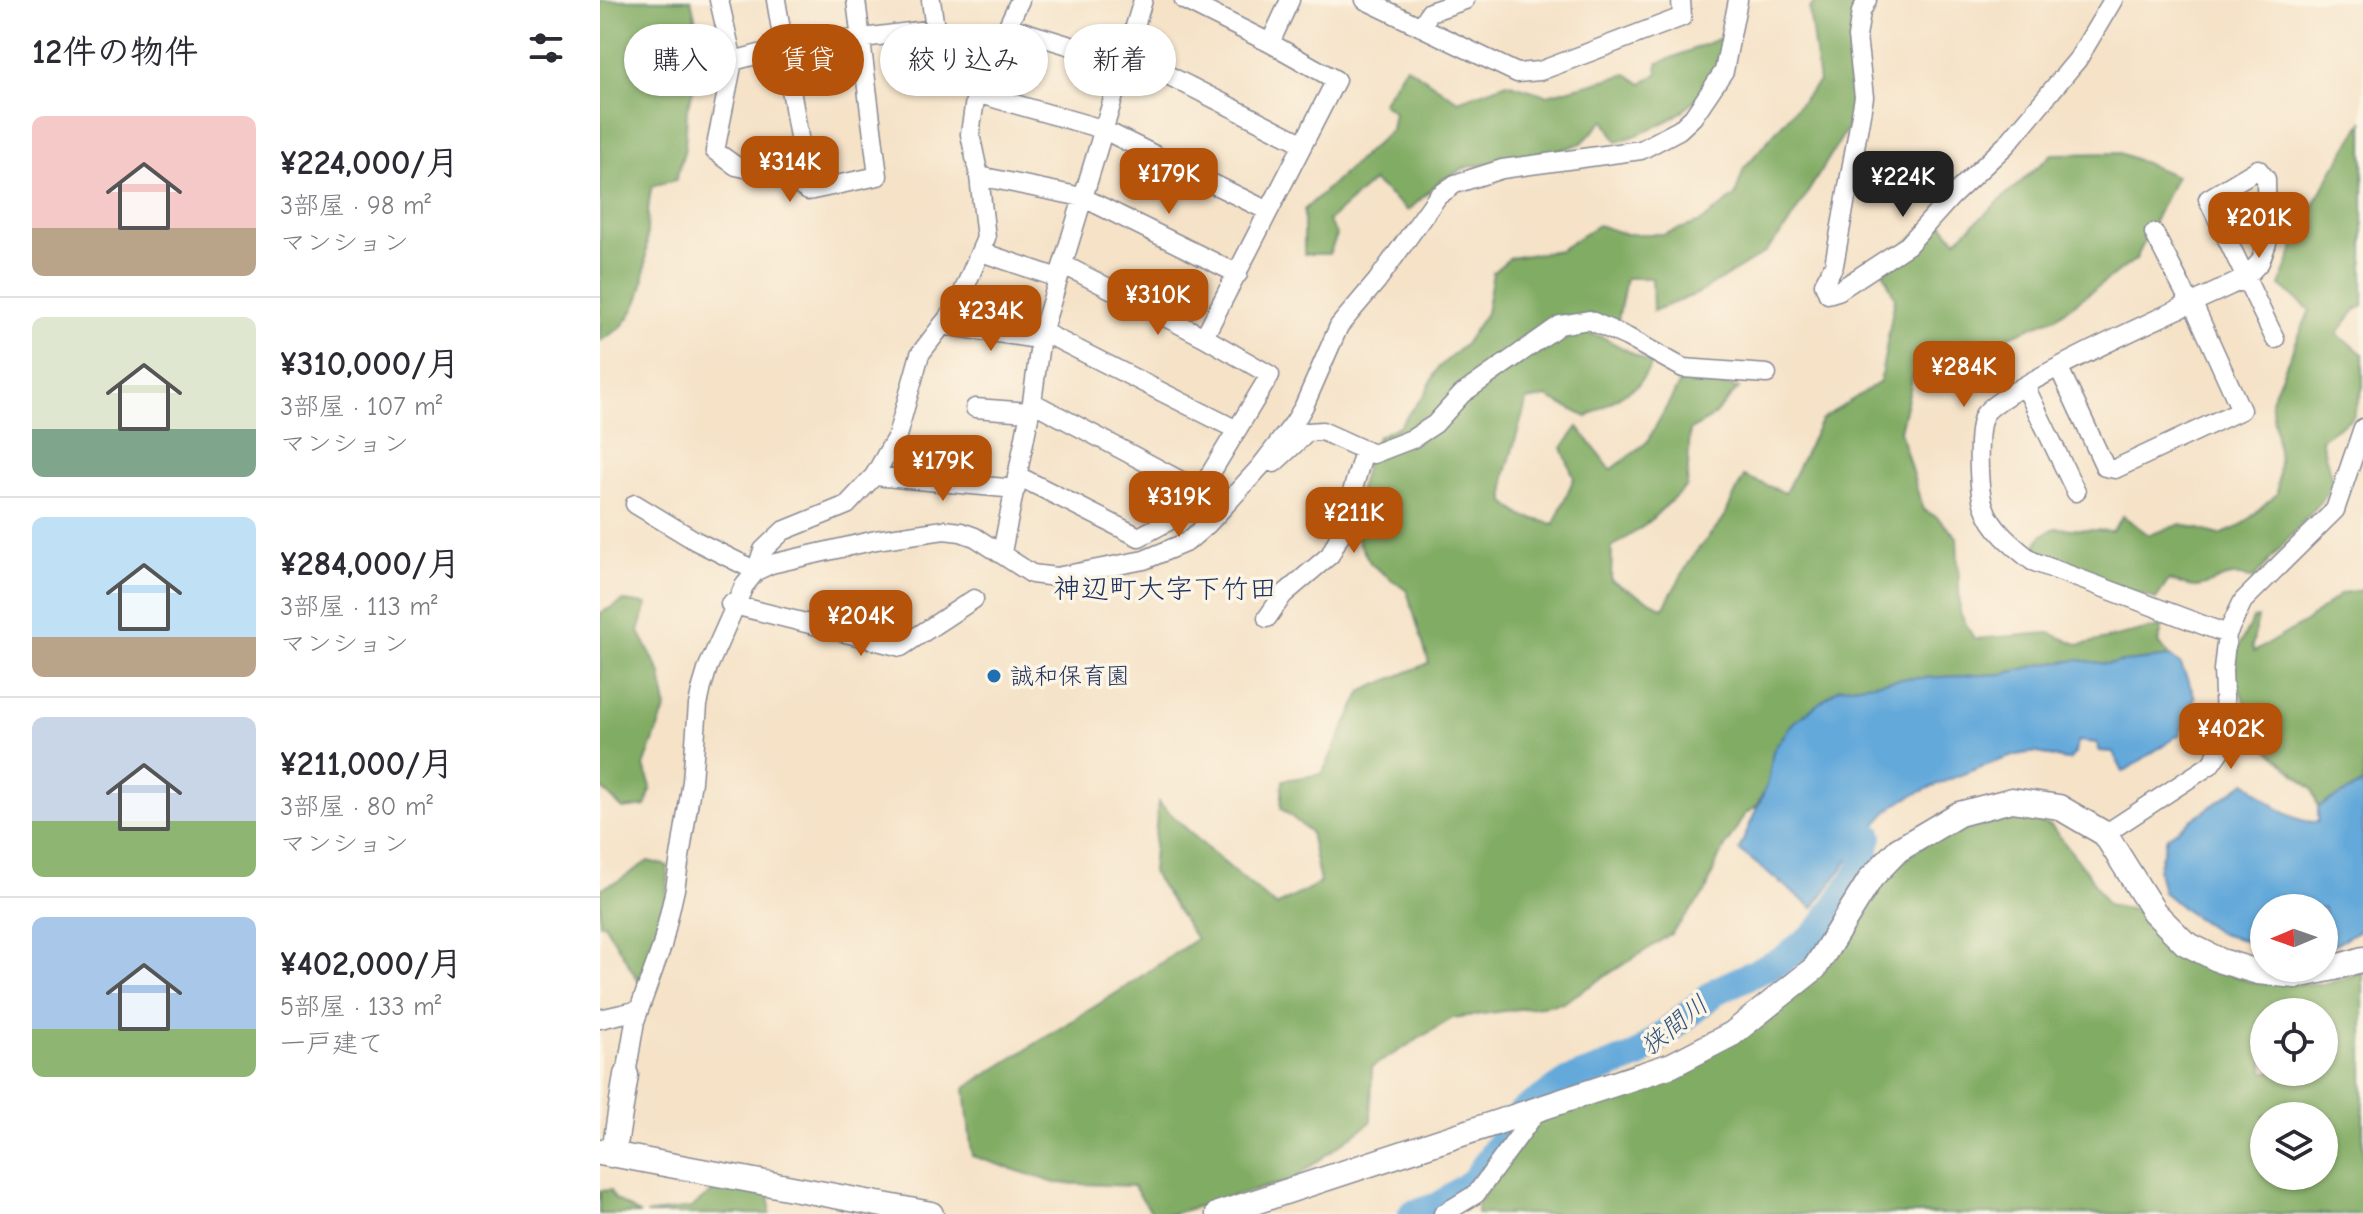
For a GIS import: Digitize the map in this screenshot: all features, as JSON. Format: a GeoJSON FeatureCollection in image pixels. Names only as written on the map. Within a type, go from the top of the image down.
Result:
{"type":"FeatureCollection","features":[{"type":"Feature","properties":{"kind":"street"},"geometry":{"type":"LineString","coordinates":[[719,0],[725,24]]}},
{"type":"Feature","properties":{"kind":"street"},"geometry":{"type":"LineString","coordinates":[[776,0],[779,24]]}},
{"type":"Feature","properties":{"kind":"street"},"geometry":{"type":"LineString","coordinates":[[856,0],[860,24]]}},
{"type":"Feature","properties":{"kind":"street"},"geometry":{"type":"LineString","coordinates":[[931,0],[934,24]]}},
{"type":"Feature","properties":{"kind":"street"},"geometry":{"type":"LineString","coordinates":[[1010,24],[1020,0]]}},
{"type":"Feature","properties":{"kind":"street"},"geometry":{"type":"LineString","coordinates":[[1136,24],[1143,0]]}},
{"type":"Feature","properties":{"kind":"street"},"geometry":{"type":"LineString","coordinates":[[1184,0],[1336,80],[1204,337]]}},
{"type":"Feature","properties":{"kind":"street"},"geometry":{"type":"LineString","coordinates":[[1270,43],[1290,0]]}},
{"type":"Feature","properties":{"kind":"street"},"geometry":{"type":"LineString","coordinates":[[1421,27],[1430,12],[1465,0]]}},
{"type":"Feature","properties":{"kind":"street"},"geometry":{"type":"LineString","coordinates":[[1372,2],[1517,73],[1540,71],[1682,17],[1681,0]]}},
{"type":"Feature","properties":{"kind":"street"},"geometry":{"type":"LineString","coordinates":[[756,571],[771,564],[876,540],[944,530],[975,537],[1032,574],[1056,577],[1144,560],[1187,542],[1208,524],[1260,467],[1304,406],[1339,326],[1377,281],[1438,196],[1455,184],[1502,169],[1641,150],[1679,130],[1693,117],[1724,71],[1738,0]]}},
{"type":"Feature","properties":{"kind":"street"},"geometry":{"type":"LineString","coordinates":[[1867,0],[1861,12],[1857,37],[1864,97],[1834,265],[1824,284],[1828,294],[1838,291],[1908,245],[1951,197],[2007,144],[2078,59],[2113,0]]}},
{"type":"Feature","properties":{"kind":"street"},"geometry":{"type":"LineString","coordinates":[[726,96],[715,151],[736,166],[786,177],[808,191],[878,176],[864,56]]}},
{"type":"Feature","properties":{"kind":"street"},"geometry":{"type":"LineString","coordinates":[[1176,82],[1302,143]]}},
{"type":"Feature","properties":{"kind":"street"},"geometry":{"type":"LineString","coordinates":[[791,96],[808,191]]}},
{"type":"Feature","properties":{"kind":"street"},"geometry":{"type":"LineString","coordinates":[[931,1214],[605,1153],[616,1139],[639,1010],[662,946],[675,889],[692,781],[700,696],[708,667],[733,604],[756,571],[763,550],[783,531],[847,505],[874,476],[897,436],[920,354],[957,306],[986,238],[979,176],[970,134],[976,96]]}},
{"type":"Feature","properties":{"kind":"street"},"geometry":{"type":"LineString","coordinates":[[986,96],[1102,129],[1268,211]]}},
{"type":"Feature","properties":{"kind":"street"},"geometry":{"type":"LineString","coordinates":[[1002,552],[1031,407],[1041,336],[1113,96]]}},
{"type":"Feature","properties":{"kind":"street"},"geometry":{"type":"LineString","coordinates":[[2227,634],[2032,561],[2006,541],[1984,506],[1977,446],[1984,415],[2004,397],[2244,279],[2260,262],[2267,243],[2266,179],[2258,169],[2208,199],[2244,279],[2275,339]]}},
{"type":"Feature","properties":{"kind":"street"},"geometry":{"type":"LineString","coordinates":[[979,176],[1082,197],[1238,274]]}},
{"type":"Feature","properties":{"kind":"street"},"geometry":{"type":"LineString","coordinates":[[2059,368],[2105,467],[2115,469],[2241,410],[2193,304],[2154,233]]}},
{"type":"Feature","properties":{"kind":"street"},"geometry":{"type":"LineString","coordinates":[[874,476],[1017,483],[1139,537],[1176,517],[1200,491],[1270,375],[1204,337],[1061,271],[981,252]]}},
{"type":"Feature","properties":{"kind":"street"},"geometry":{"type":"LineString","coordinates":[[1260,467],[1276,462],[1308,432],[1322,431],[1373,454],[1412,439],[1435,424],[1462,394],[1560,325],[1589,320],[1683,368],[1767,374]]}},
{"type":"Feature","properties":{"kind":"street"},"geometry":{"type":"LineString","coordinates":[[942,325],[1031,338],[1051,336],[1237,430]]}},
{"type":"Feature","properties":{"kind":"street"},"geometry":{"type":"LineString","coordinates":[[2025,386],[2076,492]]}},
{"type":"Feature","properties":{"kind":"street"},"geometry":{"type":"LineString","coordinates":[[975,408],[1031,407],[1200,491]]}},
{"type":"Feature","properties":{"kind":"street"},"geometry":{"type":"LineString","coordinates":[[2105,834],[2210,765],[2226,742],[2223,670],[2227,634],[2243,601],[2335,510],[2363,428]]}},
{"type":"Feature","properties":{"kind":"street"},"geometry":{"type":"LineString","coordinates":[[1267,618],[1283,595],[1330,555],[1339,537],[1364,451]]}},
{"type":"Feature","properties":{"kind":"street"},"geometry":{"type":"LineString","coordinates":[[635,504],[696,541],[756,571]]}},
{"type":"Feature","properties":{"kind":"street"},"geometry":{"type":"LineString","coordinates":[[733,604],[901,647],[974,599]]}},
{"type":"Feature","properties":{"kind":"street"},"geometry":{"type":"LineString","coordinates":[[1218,1214],[1672,1065],[1732,1034],[1815,968],[1871,878],[1898,850],[1959,814],[2012,800],[2059,807],[2105,834],[2154,912],[2185,943],[2221,961],[2258,972],[2296,976],[2363,959]]}},
{"type":"Feature","properties":{"kind":"street"},"geometry":{"type":"LineString","coordinates":[[600,1019],[639,1010]]}},
{"type":"Feature","properties":{"kind":"street"},"geometry":{"type":"LineString","coordinates":[[1443,1214],[1476,1194],[1537,1111]]}},
{"type":"Feature","properties":{"kind":"green space"},"geometry":{"type":"Polygon","coordinates":[[[600,0],[691,0],[697,24],[624,24],[624,96],[691,96],[687,109],[685,148],[676,180],[652,186],[640,296],[621,327],[600,341],[600,0]]]}},
{"type":"Feature","properties":{"kind":"green space"},"geometry":{"type":"Polygon","coordinates":[[[1817,0],[1862,0],[1856,98],[1848,127],[1786,228],[1764,253],[1699,293],[1653,311],[1652,278],[1626,278],[1618,320],[1587,316],[1403,436],[1371,451],[1377,437],[1399,426],[1425,394],[1438,368],[1465,344],[1486,313],[1493,272],[1510,258],[1560,250],[1598,225],[1625,234],[1664,234],[1701,222],[1735,196],[1744,168],[1819,82],[1809,9],[1817,0]]]}},
{"type":"Feature","properties":{"kind":"green space"},"geometry":{"type":"Polygon","coordinates":[[[1723,37],[1716,70],[1706,87],[1673,118],[1646,132],[1617,142],[1604,120],[1582,143],[1550,154],[1467,167],[1440,181],[1408,211],[1373,181],[1328,221],[1337,235],[1329,254],[1304,254],[1304,210],[1391,130],[1394,112],[1382,103],[1406,66],[1458,101],[1507,83],[1547,95],[1627,74],[1642,84],[1658,73],[1657,64],[1723,37]]]}},
{"type":"Feature","properties":{"kind":"green space"},"geometry":{"type":"Polygon","coordinates":[[[2363,122],[2363,306],[2356,310],[2337,334],[2363,354],[2363,387],[2353,417],[2321,439],[2333,484],[2324,498],[2253,579],[2234,576],[2195,587],[2169,580],[2156,599],[2051,562],[2033,551],[2041,536],[2055,528],[2112,531],[2123,516],[2149,535],[2181,524],[2220,535],[2241,526],[2277,494],[2279,459],[2271,400],[2310,310],[2280,286],[2300,231],[2363,122]]]}},
{"type":"Feature","properties":{"kind":"green space"},"geometry":{"type":"Polygon","coordinates":[[[2120,153],[2176,176],[2136,259],[2056,317],[1913,376],[1900,431],[1923,510],[1937,517],[1957,537],[1960,613],[1974,639],[2049,633],[2080,645],[2163,626],[2158,643],[2171,657],[2106,664],[2079,660],[2044,664],[2003,674],[1901,679],[1839,688],[1792,724],[1773,751],[1768,783],[1756,807],[1745,814],[1718,859],[1705,893],[1671,934],[1563,1003],[1453,1018],[1372,1067],[1371,1122],[1292,1180],[1171,1214],[1153,1214],[1133,1186],[1055,1183],[972,1156],[965,1088],[1196,939],[1152,872],[1158,802],[1276,906],[1320,883],[1310,832],[1281,808],[1283,780],[1322,774],[1362,691],[1429,663],[1407,591],[1371,564],[1349,526],[1367,461],[1471,397],[1548,342],[1579,331],[1602,337],[1652,364],[1638,385],[1587,417],[1547,397],[1527,400],[1505,476],[1505,502],[1522,516],[1554,524],[1574,478],[1562,448],[1578,427],[1611,470],[1647,442],[1682,379],[1739,388],[1710,419],[1690,430],[1687,486],[1644,526],[1612,547],[1611,581],[1663,608],[1694,554],[1722,521],[1744,476],[1785,493],[1822,419],[1880,382],[1895,298],[1881,267],[1936,217],[1956,240],[2052,154],[2120,153]]]}},
{"type":"Feature","properties":{"kind":"green space"},"geometry":{"type":"Polygon","coordinates":[[[2363,590],[2363,784],[2318,807],[2313,790],[2259,741],[2230,663],[2253,619],[2258,618],[2252,646],[2254,652],[2307,621],[2342,593],[2363,590]]]}},
{"type":"Feature","properties":{"kind":"green space"},"geometry":{"type":"Polygon","coordinates":[[[624,601],[647,604],[639,632],[661,674],[666,707],[644,766],[651,787],[646,806],[623,809],[600,787],[600,613],[624,601]]]}},
{"type":"Feature","properties":{"kind":"green space"},"geometry":{"type":"Polygon","coordinates":[[[2022,817],[2051,826],[2088,873],[2107,905],[2141,911],[2219,969],[2250,982],[2326,984],[2363,972],[2363,1214],[1477,1214],[1477,1204],[1542,1116],[1736,1038],[1878,882],[1930,840],[1963,829],[2022,817]]]}},
{"type":"Feature","properties":{"kind":"green space"},"geometry":{"type":"Polygon","coordinates":[[[648,861],[668,866],[666,908],[639,982],[604,923],[600,924],[600,889],[648,861]]]}},
{"type":"Feature","properties":{"kind":"green space"},"geometry":{"type":"Polygon","coordinates":[[[718,1187],[770,1194],[770,1214],[646,1214],[691,1208],[718,1187]]]}},
{"type":"Feature","properties":{"kind":"green space"},"geometry":{"type":"Polygon","coordinates":[[[611,1190],[614,1198],[639,1214],[600,1214],[600,1191],[611,1190]]]}},
{"type":"Feature","properties":{"kind":"water"},"geometry":{"type":"Polygon","coordinates":[[[2171,657],[2181,665],[2195,697],[2180,734],[2123,772],[2113,752],[2099,751],[2097,743],[2078,741],[2075,753],[2069,760],[2040,753],[2017,755],[1934,786],[1899,803],[1879,820],[1813,908],[1739,850],[1768,783],[1773,751],[1792,724],[1839,688],[1901,679],[2003,674],[2044,664],[2079,660],[2106,664],[2171,657]]]}},
{"type":"Feature","properties":{"kind":"water"},"geometry":{"type":"Polygon","coordinates":[[[2246,782],[2288,815],[2318,822],[2318,807],[2363,784],[2363,928],[2338,942],[2338,894],[2250,894],[2250,942],[2221,934],[2163,892],[2158,870],[2167,837],[2246,782]]]}},
{"type":"Feature","properties":{"kind":"waterway","name":"狭間川"},"geometry":{"type":"LineString","coordinates":[[1412,1214],[1439,1206],[1474,1181],[1522,1112],[1569,1081],[1637,1056],[1718,990],[1781,961],[1819,931],[1861,869],[1869,836]]}},
{"type":"Feature","properties":{"kind":"place","name":"誠和保育園"},"geometry":{"type":"Point","coordinates":[994,676]}},
{"type":"Feature","properties":{"kind":"district","name":"神辺町大字下竹田"},"geometry":{"type":"Point","coordinates":[1165,588]}}]}
